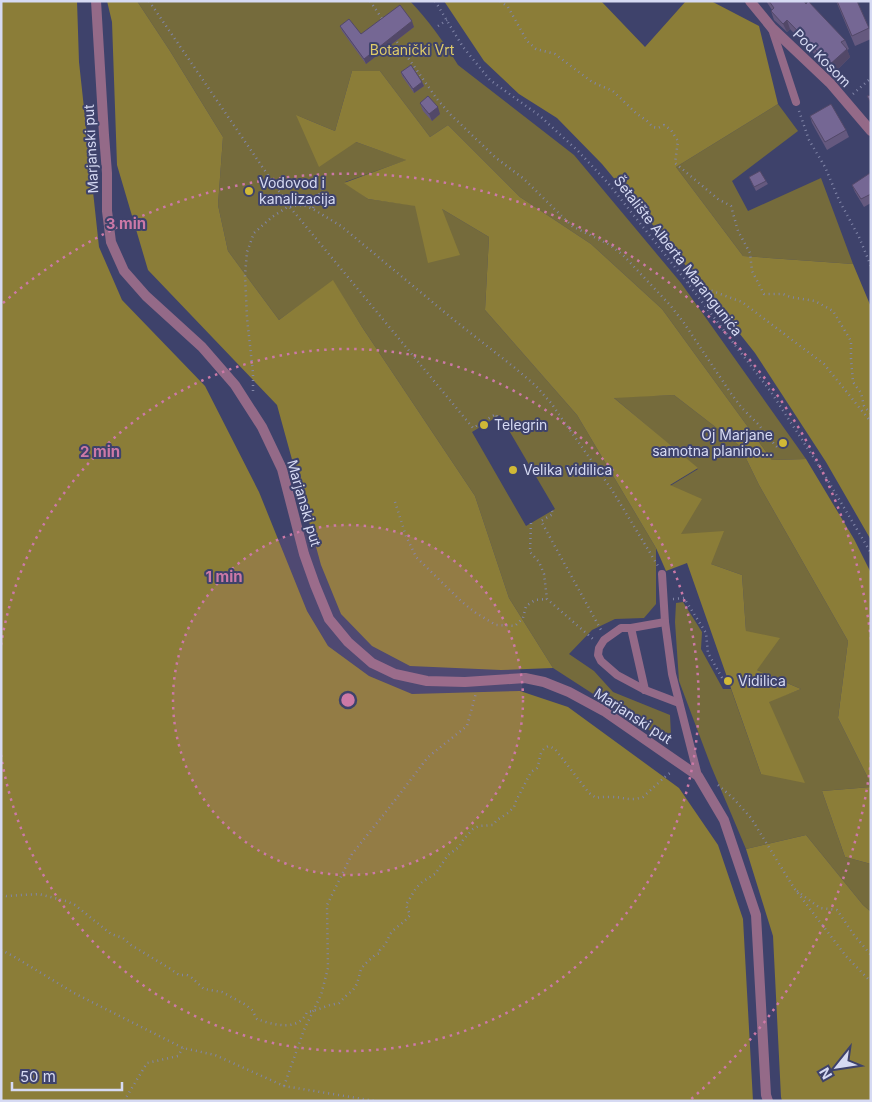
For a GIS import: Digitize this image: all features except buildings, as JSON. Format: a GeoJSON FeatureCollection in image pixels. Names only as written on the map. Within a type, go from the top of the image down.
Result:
{"type":"FeatureCollection","features":[{"type":"Feature","properties":{"kind":"street","name":"Marjanski put"},"geometry":{"type":"LineString","coordinates":[[96,1],[107,173],[107,211],[111,242],[124,272],[146,296],[202,347],[235,385],[262,427],[282,469],[304,554],[329,619],[348,642],[372,663],[395,674],[427,681],[465,682],[525,678],[544,682],[569,692],[604,711],[698,776],[724,820],[756,915],[766,1095],[768,1101]]}},
{"type":"Feature","properties":{"kind":"street","name":"Pod Kosom"},"geometry":{"type":"LineString","coordinates":[[750,1],[772,28],[836,90],[871,130]]}},
{"type":"Feature","properties":{"kind":"lane","name":"Pod Kosom"},"geometry":{"type":"LineString","coordinates":[[772,28],[796,102]]}},
{"type":"Feature","properties":{"kind":"lane","name":"Marjanski put"},"geometry":{"type":"LineString","coordinates":[[662,574],[665,622],[672,674],[698,776]]}},
{"type":"Feature","properties":{"kind":"lane"},"geometry":{"type":"LineString","coordinates":[[665,622],[621,628],[606,638],[600,646],[598,655],[600,661],[617,676],[645,690],[679,703]]}},
{"type":"Feature","properties":{"kind":"lane"},"geometry":{"type":"LineString","coordinates":[[631,628],[645,690]]}},
{"type":"Feature","properties":{"kind":"path"},"geometry":{"type":"LineString","coordinates":[[149,1],[289,206],[472,428],[496,414],[497,417]]}},
{"type":"Feature","properties":{"kind":"path"},"geometry":{"type":"LineString","coordinates":[[370,1],[384,21]]}},
{"type":"Feature","properties":{"kind":"path","name":"Šetalište Alberta Marangunića"},"geometry":{"type":"LineString","coordinates":[[435,1],[463,47],[490,80],[540,116],[578,151],[608,183],[686,281],[772,392],[871,553]]}},
{"type":"Feature","properties":{"kind":"path"},"geometry":{"type":"LineString","coordinates":[[500,1],[508,7],[528,41],[536,49],[555,54],[592,82],[613,91],[653,127],[664,126],[671,130],[678,141],[675,163],[718,198],[731,206],[738,231],[750,253],[752,271],[764,294],[783,294],[815,301],[833,310],[851,341],[853,382],[861,393],[864,406],[871,414]]}},
{"type":"Feature","properties":{"kind":"path"},"geometry":{"type":"LineString","coordinates":[[438,26],[447,20]]}},
{"type":"Feature","properties":{"kind":"path"},"geometry":{"type":"LineString","coordinates":[[398,42],[437,99],[450,114],[496,158],[524,179],[572,226],[610,245],[623,255],[670,305],[742,408],[778,448]]}},
{"type":"Feature","properties":{"kind":"path"},"geometry":{"type":"LineString","coordinates":[[836,90],[853,94],[871,78]]}},
{"type":"Feature","properties":{"kind":"path"},"geometry":{"type":"LineString","coordinates":[[796,102],[809,140],[825,167],[871,266]]}},
{"type":"Feature","properties":{"kind":"path"},"geometry":{"type":"LineString","coordinates":[[313,209],[325,182]]}},
{"type":"Feature","properties":{"kind":"path"},"geometry":{"type":"LineString","coordinates":[[250,408],[253,398],[253,373],[247,318],[245,275],[247,252],[254,233],[272,217],[289,206],[303,205],[341,226],[536,386],[551,403],[612,490],[662,574]]}},
{"type":"Feature","properties":{"kind":"path"},"geometry":{"type":"LineString","coordinates":[[686,281],[742,302],[824,364],[871,422]]}},
{"type":"Feature","properties":{"kind":"path"},"geometry":{"type":"LineString","coordinates":[[395,502],[406,536],[416,557],[462,602],[476,613],[496,625],[515,626],[523,618],[526,606],[535,600],[547,599]]}},
{"type":"Feature","properties":{"kind":"path"},"geometry":{"type":"LineString","coordinates":[[552,511],[553,514],[541,521],[606,638]]}},
{"type":"Feature","properties":{"kind":"path"},"geometry":{"type":"LineString","coordinates":[[531,523],[530,552],[539,562],[544,574],[547,599],[600,646]]}},
{"type":"Feature","properties":{"kind":"path"},"geometry":{"type":"LineString","coordinates":[[664,599],[684,598],[706,633],[708,653],[725,683],[728,681]]}},
{"type":"Feature","properties":{"kind":"path"},"geometry":{"type":"LineString","coordinates":[[706,636],[711,636]]}},
{"type":"Feature","properties":{"kind":"path"},"geometry":{"type":"LineString","coordinates":[[284,1086],[304,1030],[321,995],[328,968],[327,905],[352,854],[428,758],[467,726],[479,681]]}},
{"type":"Feature","properties":{"kind":"path"},"geometry":{"type":"LineString","coordinates":[[1,894],[6,896],[39,894],[66,901],[112,934],[123,938],[178,975],[187,975],[204,988],[222,992],[246,1005],[252,1010],[257,1019],[281,1025],[297,1024],[307,1012],[339,1003],[352,990],[357,984],[365,964],[375,954],[380,953],[390,934],[410,916],[406,905],[416,888],[435,874],[448,855],[459,848],[469,832],[479,826],[493,825],[512,810],[531,772],[537,768],[541,752],[546,747],[555,748],[589,792],[596,798],[608,796],[630,800],[640,798],[667,775],[676,771]]}},
{"type":"Feature","properties":{"kind":"path"},"geometry":{"type":"LineString","coordinates":[[714,781],[751,818],[794,888],[846,956],[871,982]]}},
{"type":"Feature","properties":{"kind":"path"},"geometry":{"type":"LineString","coordinates":[[794,888],[820,908],[836,910],[871,955]]}},
{"type":"Feature","properties":{"kind":"path"},"geometry":{"type":"LineString","coordinates":[[1,950],[74,993],[183,1048],[215,1055],[284,1086],[375,1101]]}},
{"type":"Feature","properties":{"kind":"path"},"geometry":{"type":"LineString","coordinates":[[124,1101],[147,1063],[178,1056],[183,1048]]}},
{"type":"Feature","properties":{"kind":"green space","name":"Botanički Vrt"},"geometry":{"type":"Polygon","coordinates":[[[137,1],[410,1],[436,32],[458,65],[574,155],[681,283],[806,459],[772,460],[662,309],[591,244],[520,197],[448,125],[430,137],[380,71],[352,71],[335,131],[296,115],[356,142],[407,160],[345,182],[368,199],[442,209],[489,237],[485,310],[577,415],[656,548],[656,604],[644,618],[615,619],[592,630],[569,654],[594,671],[613,692],[670,715],[671,736],[666,741],[553,668],[509,598],[475,496],[333,281],[279,320],[228,251],[218,205],[223,137],[137,1]],[[500,415],[472,432],[526,526],[555,509],[500,415]]]}},
{"type":"Feature","properties":{"kind":"green space"},"geometry":{"type":"Polygon","coordinates":[[[778,104],[798,131],[732,181],[748,211],[821,178],[853,264],[743,256],[676,167],[778,104]]]}},
{"type":"Feature","properties":{"kind":"green space"},"geometry":{"type":"Polygon","coordinates":[[[674,395],[740,446],[759,485],[848,641],[838,718],[871,787],[822,791],[845,857],[871,864],[871,912],[863,905],[806,835],[746,849],[711,766],[679,681],[675,622],[676,603],[683,602],[702,632],[701,649],[723,689],[731,689],[761,774],[769,701],[801,689],[757,670],[746,631],[742,575],[711,564],[680,534],[670,486],[698,469],[613,397],[674,395]]]}},
{"type":"Feature","properties":{"kind":"shaded area"},"geometry":{"type":"Polygon","coordinates":[[[1,1],[77,1],[79,62],[99,247],[122,300],[205,386],[259,492],[307,611],[328,646],[369,676],[412,694],[520,691],[568,707],[679,788],[718,845],[743,919],[753,1101],[1,1101],[1,1]]]}},
{"type":"Feature","properties":{"kind":"shaded area"},"geometry":{"type":"Polygon","coordinates":[[[107,1],[137,1],[223,137],[218,205],[228,251],[279,320],[333,280],[362,327],[475,496],[509,598],[553,668],[501,670],[410,666],[372,646],[341,614],[321,565],[277,405],[148,270],[117,165],[112,22],[107,1]]]}},
{"type":"Feature","properties":{"kind":"shaded area"},"geometry":{"type":"Polygon","coordinates":[[[444,1],[601,1],[645,47],[686,1],[711,1],[759,26],[778,104],[676,167],[743,256],[853,264],[871,307],[871,540],[826,462],[755,353],[602,164],[557,118],[519,94],[484,61],[444,1]]]}},
{"type":"Feature","properties":{"kind":"shaded area"},"geometry":{"type":"Polygon","coordinates":[[[352,71],[380,71],[430,137],[448,125],[520,197],[591,244],[662,309],[772,460],[806,459],[854,539],[871,573],[871,784],[838,718],[848,641],[759,485],[740,446],[674,395],[614,398],[698,468],[670,485],[702,499],[681,534],[724,531],[711,564],[742,575],[746,631],[780,638],[757,670],[801,689],[769,702],[805,783],[761,774],[687,563],[666,571],[656,548],[577,415],[485,310],[489,237],[442,209],[460,255],[428,263],[415,206],[368,199],[344,183],[406,160],[356,142],[319,167],[296,115],[335,131],[352,71]]]}},
{"type":"Feature","properties":{"kind":"shaded area"},"geometry":{"type":"Polygon","coordinates":[[[871,787],[871,864],[845,857],[822,791],[871,787]]]}},
{"type":"Feature","properties":{"kind":"shaded area"},"geometry":{"type":"Polygon","coordinates":[[[806,835],[863,905],[871,912],[871,1101],[782,1101],[781,1097],[773,936],[746,849],[806,835]]]}},
{"type":"Feature","properties":{"kind":"place","name":"Vodovod i kanalizacija"},"geometry":{"type":"Point","coordinates":[249,191]}},
{"type":"Feature","properties":{"kind":"place","name":"Telegrin"},"geometry":{"type":"Point","coordinates":[484,425]}},
{"type":"Feature","properties":{"kind":"place","name":"Oj Marjane samotna planino..."},"geometry":{"type":"Point","coordinates":[783,443]}},
{"type":"Feature","properties":{"kind":"place","name":"Velika vidilica"},"geometry":{"type":"Point","coordinates":[513,470]}},
{"type":"Feature","properties":{"kind":"place","name":"Vidilica"},"geometry":{"type":"Point","coordinates":[728,681]}}]}
